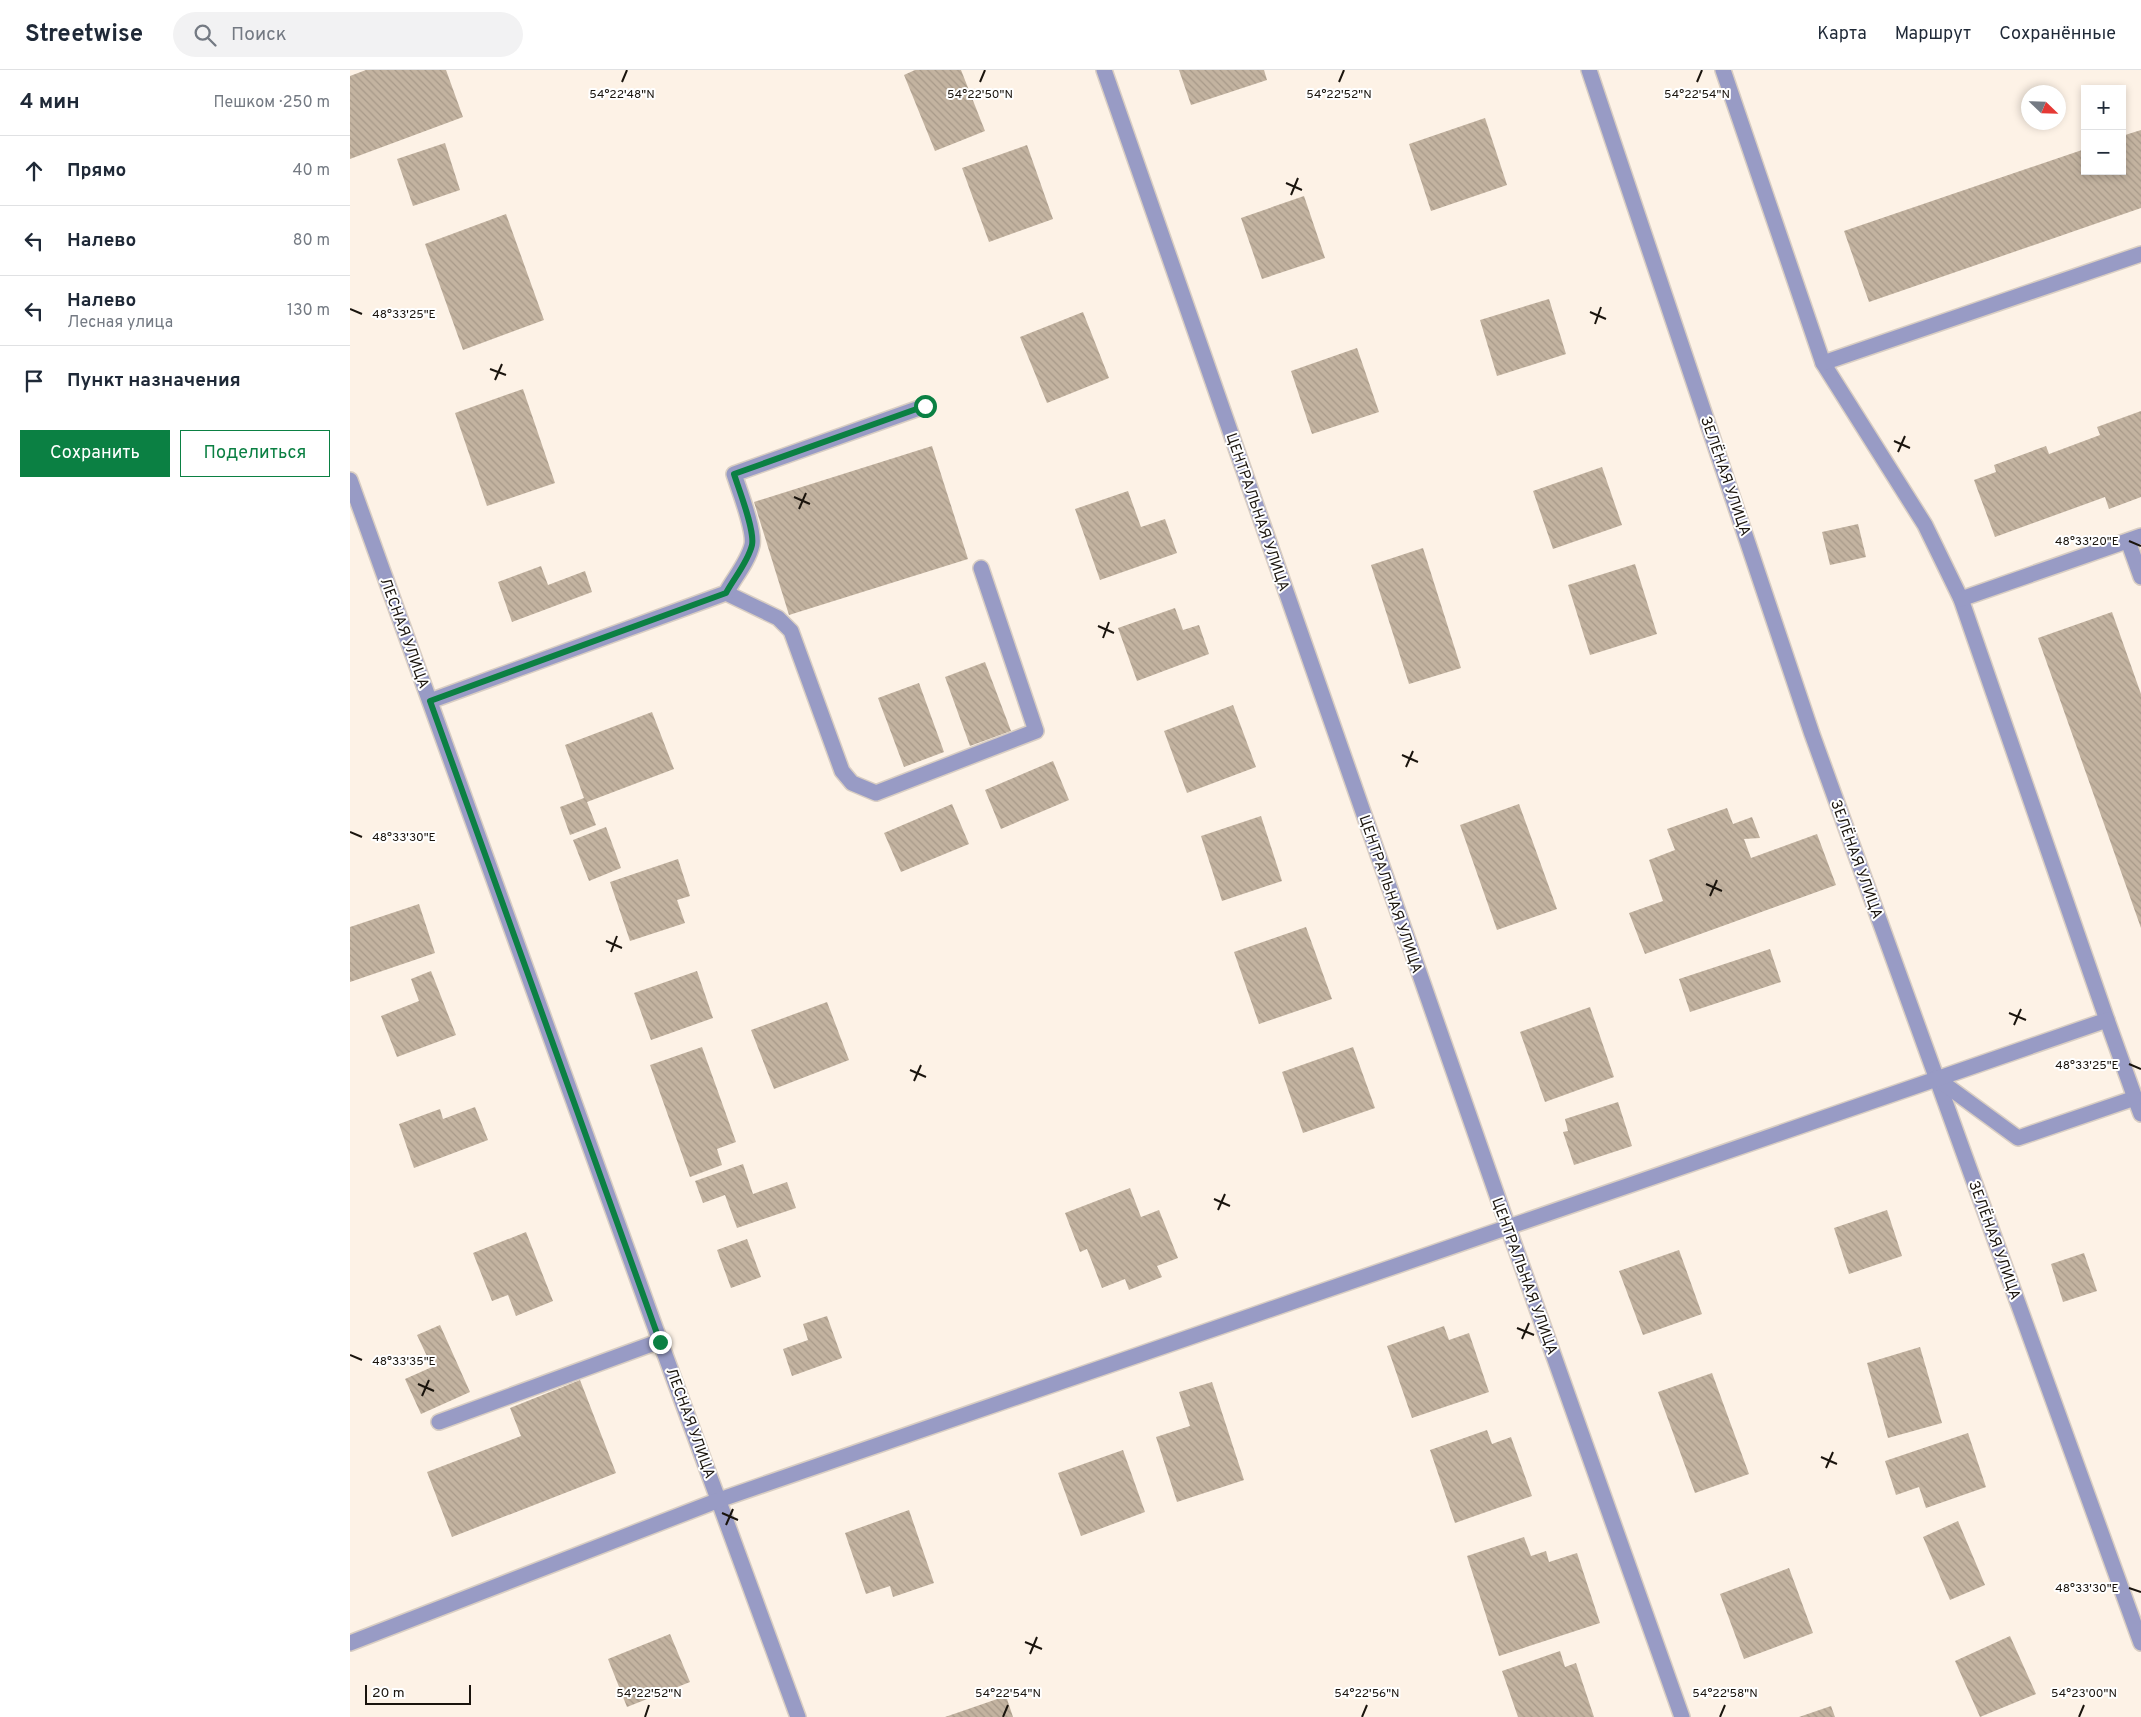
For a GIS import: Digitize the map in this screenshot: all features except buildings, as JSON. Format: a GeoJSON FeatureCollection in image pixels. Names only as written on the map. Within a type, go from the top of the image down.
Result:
{"type":"FeatureCollection","features":[{"type":"Feature","properties":{"kind":"street","name":"ЦЕНТРАЛЬНАЯ УЛИЦА"},"geometry":{"type":"LineString","coordinates":[[1104,70],[1508,1227],[1682,1717]]}},
{"type":"Feature","properties":{"kind":"street","name":"ЗЕЛЁНАЯ УЛИЦА"},"geometry":{"type":"LineString","coordinates":[[1589,70],[1812,734],[2141,1643]]}},
{"type":"Feature","properties":{"kind":"street"},"geometry":{"type":"LineString","coordinates":[[1724,70],[1824,363],[1925,526],[1961,599],[2107,1020],[2138,1097],[2141,1114]]}},
{"type":"Feature","properties":{"kind":"street"},"geometry":{"type":"LineString","coordinates":[[1824,363],[2141,254]]}},
{"type":"Feature","properties":{"kind":"street"},"geometry":{"type":"LineString","coordinates":[[430,701],[726,593],[752,544],[752,533],[734,474],[925,406]]}},
{"type":"Feature","properties":{"kind":"street","name":"ЛЕСНАЯ УЛИЦА"},"geometry":{"type":"LineString","coordinates":[[350,480],[660,1342],[798,1717]]}},
{"type":"Feature","properties":{"kind":"street"},"geometry":{"type":"LineString","coordinates":[[1961,599],[2135,538],[2141,577]]}},
{"type":"Feature","properties":{"kind":"street"},"geometry":{"type":"LineString","coordinates":[[726,593],[778,618],[791,631],[842,771],[852,783],[876,793],[1036,731],[980,568]]}},
{"type":"Feature","properties":{"kind":"street"},"geometry":{"type":"LineString","coordinates":[[350,1643],[719,1500],[2107,1020]]}},
{"type":"Feature","properties":{"kind":"street"},"geometry":{"type":"LineString","coordinates":[[1936,1078],[2018,1138],[2138,1097]]}},
{"type":"Feature","properties":{"kind":"street"},"geometry":{"type":"LineString","coordinates":[[439,1422],[660,1342]]}},
{"type":"Feature","properties":{"kind":"route"},"geometry":{"type":"LineString","coordinates":[[660,1342],[430,701],[726,593],[752,544],[752,533],[734,474],[925,406]]}}]}
